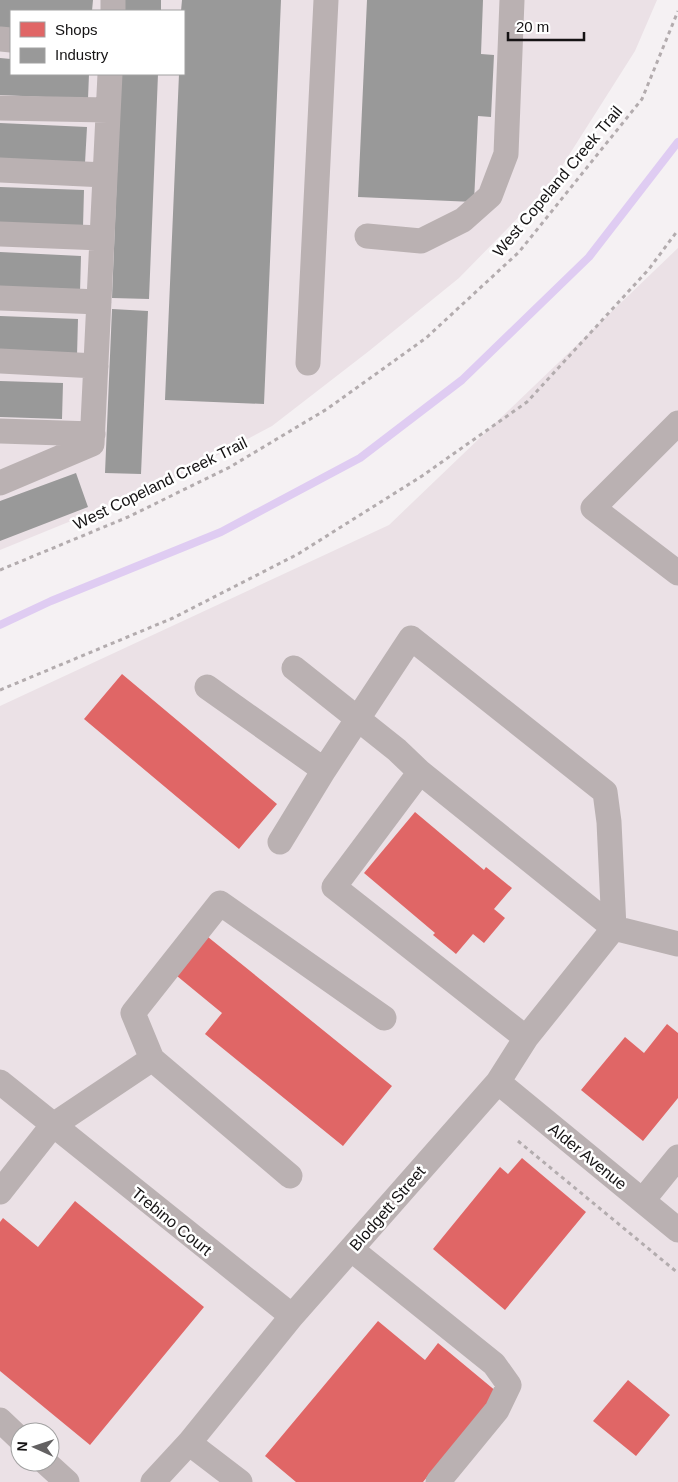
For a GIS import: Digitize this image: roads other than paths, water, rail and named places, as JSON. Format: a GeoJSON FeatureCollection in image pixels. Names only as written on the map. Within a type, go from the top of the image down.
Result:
{"type":"FeatureCollection","features":[{"type":"Feature","properties":{"kind":"street"},"geometry":{"type":"LineString","coordinates":[[308,363],[326,0]]}},
{"type":"Feature","properties":{"kind":"street"},"geometry":{"type":"LineString","coordinates":[[367,236],[421,241],[463,220],[490,196],[506,154],[512,0]]}},
{"type":"Feature","properties":{"kind":"street"},"geometry":{"type":"LineString","coordinates":[[0,483],[92,444],[110,75]]}},
{"type":"Feature","properties":{"kind":"street"},"geometry":{"type":"LineString","coordinates":[[0,108],[108,110]]}},
{"type":"Feature","properties":{"kind":"street"},"geometry":{"type":"LineString","coordinates":[[0,170],[105,175]]}},
{"type":"Feature","properties":{"kind":"street"},"geometry":{"type":"LineString","coordinates":[[0,234],[102,238]]}},
{"type":"Feature","properties":{"kind":"street"},"geometry":{"type":"LineString","coordinates":[[0,298],[99,302]]}},
{"type":"Feature","properties":{"kind":"street"},"geometry":{"type":"LineString","coordinates":[[0,361],[96,366]]}},
{"type":"Feature","properties":{"kind":"street"},"geometry":{"type":"LineString","coordinates":[[678,422],[593,508],[678,573]]}},
{"type":"Feature","properties":{"kind":"street"},"geometry":{"type":"LineString","coordinates":[[0,431],[93,434]]}},
{"type":"Feature","properties":{"kind":"street"},"geometry":{"type":"LineString","coordinates":[[280,842],[324,770],[411,638],[605,792],[609,822],[614,928]]}},
{"type":"Feature","properties":{"kind":"street"},"geometry":{"type":"LineString","coordinates":[[294,668],[614,928],[678,944]]}},
{"type":"Feature","properties":{"kind":"street"},"geometry":{"type":"LineString","coordinates":[[207,687],[324,770]]}},
{"type":"Feature","properties":{"kind":"street"},"geometry":{"type":"LineString","coordinates":[[420,772],[334,886],[526,1038]]}},
{"type":"Feature","properties":{"kind":"street"},"geometry":{"type":"LineString","coordinates":[[290,1176],[152,1060],[133,1013],[220,903],[384,1018]]}},
{"type":"Feature","properties":{"kind":"street","name":"Blodgett Street"},"geometry":{"type":"LineString","coordinates":[[153,1482],[189,1443],[292,1316],[498,1082],[526,1038],[614,928]]}},
{"type":"Feature","properties":{"kind":"street"},"geometry":{"type":"LineString","coordinates":[[0,1192],[52,1126],[152,1060]]}},
{"type":"Feature","properties":{"kind":"street","name":"Trebino Court"},"geometry":{"type":"LineString","coordinates":[[0,1082],[52,1126],[292,1316]]}},
{"type":"Feature","properties":{"kind":"street","name":"Alder Avenue"},"geometry":{"type":"LineString","coordinates":[[498,1082],[678,1230]]}},
{"type":"Feature","properties":{"kind":"street"},"geometry":{"type":"LineString","coordinates":[[643,1200],[678,1156]]}},
{"type":"Feature","properties":{"kind":"street"},"geometry":{"type":"LineString","coordinates":[[351,1249],[494,1364],[509,1385],[497,1410],[438,1482]]}},
{"type":"Feature","properties":{"kind":"street"},"geometry":{"type":"LineString","coordinates":[[0,1420],[10,1429]]}},
{"type":"Feature","properties":{"kind":"street"},"geometry":{"type":"LineString","coordinates":[[189,1443],[240,1482]]}},
{"type":"Feature","properties":{"kind":"street"},"geometry":{"type":"LineString","coordinates":[[56,1472],[66,1482]]}},
{"type":"Feature","properties":{"kind":"waterway"},"geometry":{"type":"LineString","coordinates":[[0,625],[51,601],[221,532],[360,458],[462,380],[589,257],[678,142]]}}]}
